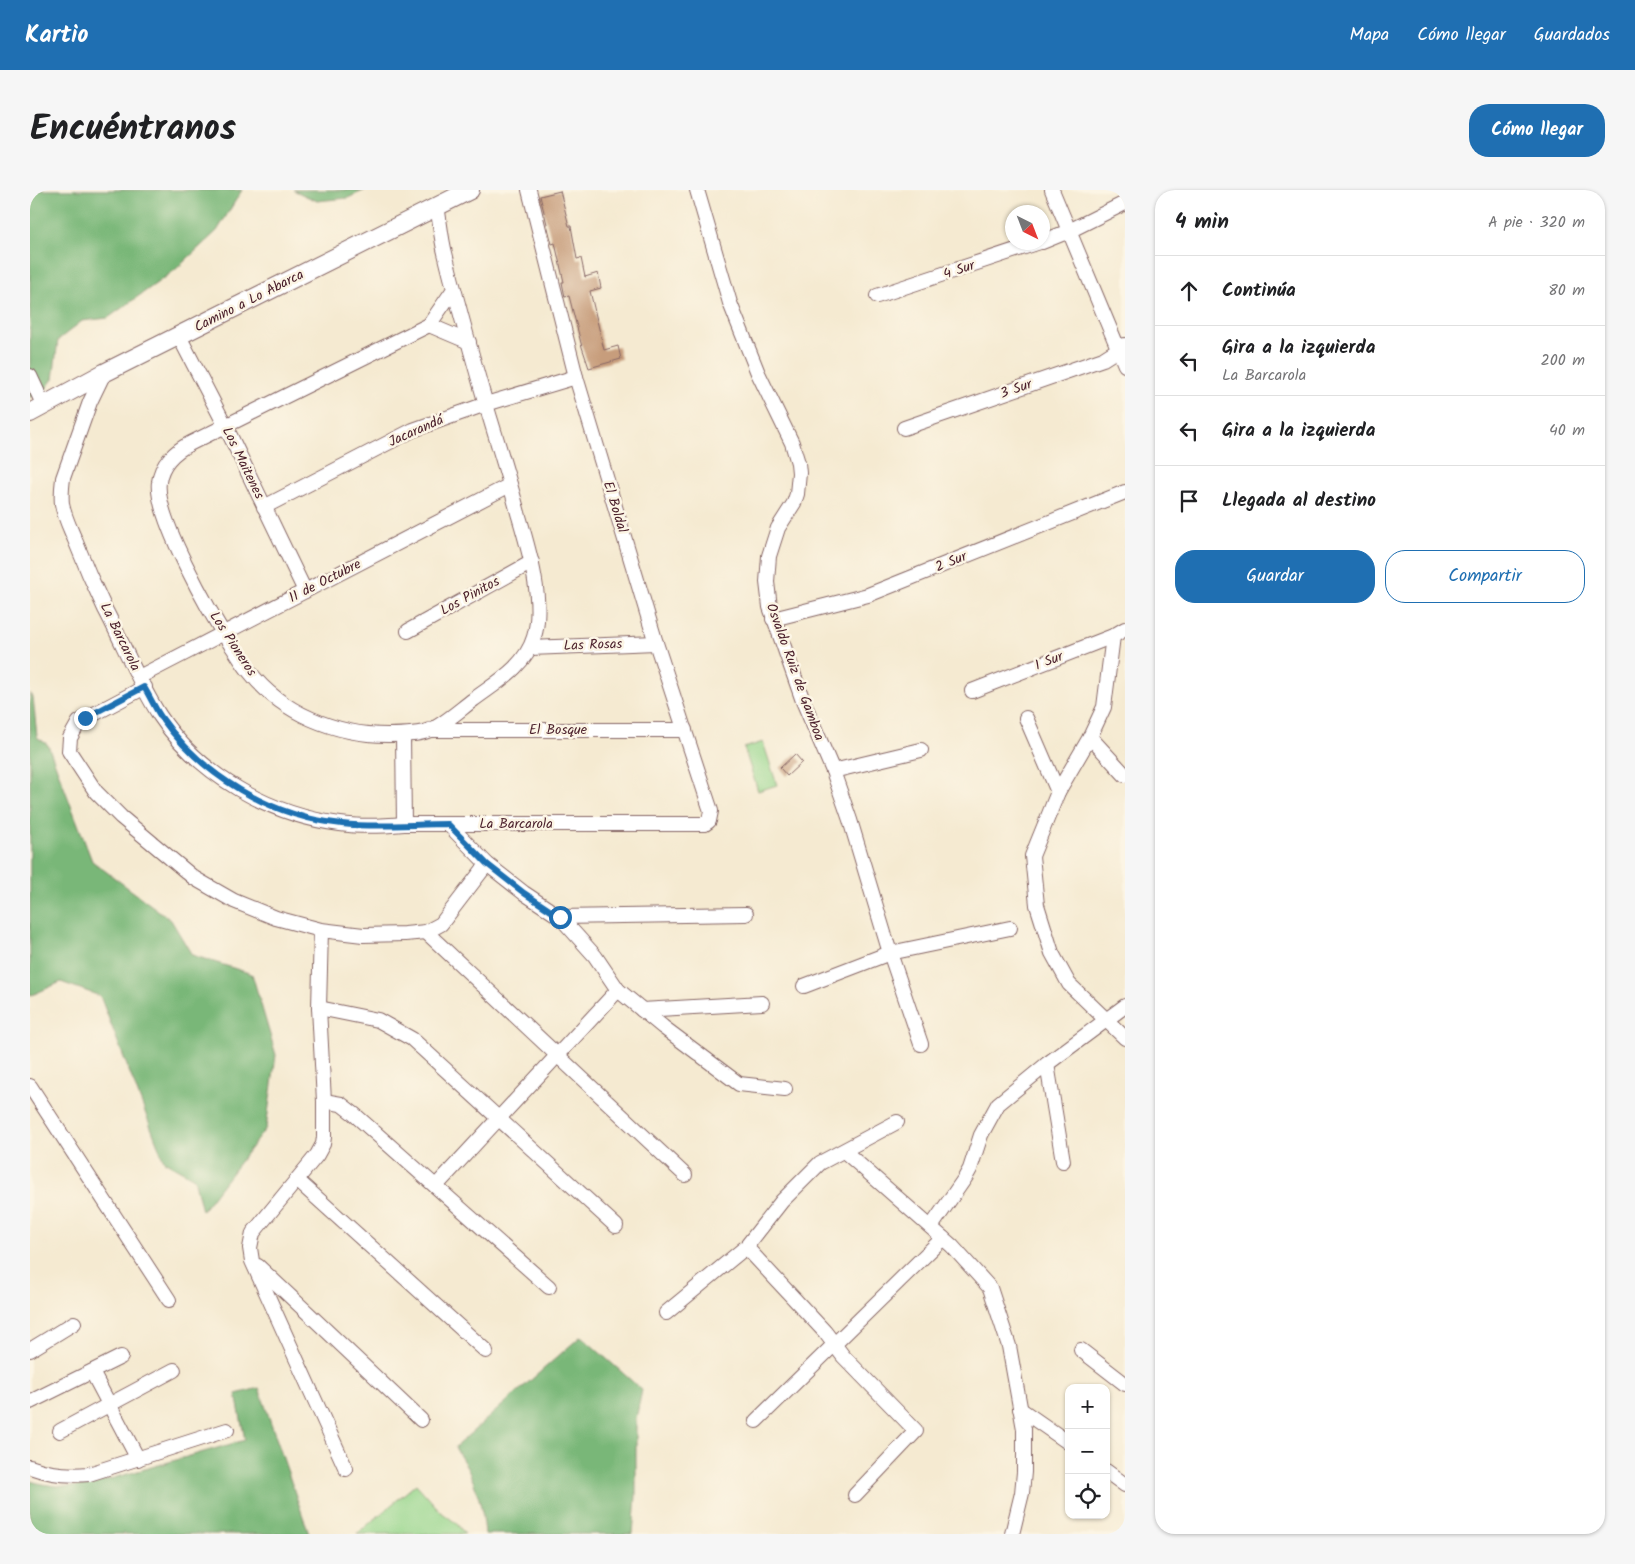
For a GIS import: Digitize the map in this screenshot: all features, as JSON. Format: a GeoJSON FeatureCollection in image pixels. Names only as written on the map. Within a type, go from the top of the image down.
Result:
{"type":"FeatureCollection","features":[{"type":"Feature","properties":{"kind":"main road","name":"Camino a Lo Abarca"},"geometry":{"type":"LineString","coordinates":[[37,410],[104,374],[470,190]]}},
{"type":"Feature","properties":{"kind":"street","name":"El Boldal"},"geometry":{"type":"LineString","coordinates":[[529,190],[576,377],[656,643],[711,811],[709,821]]}},
{"type":"Feature","properties":{"kind":"street","name":"Osvaldo Ruiz de Gamboa"},"geometry":{"type":"LineString","coordinates":[[697,190],[730,303],[758,373],[792,443],[798,463],[799,484],[797,494],[794,503],[778,528],[769,556],[767,570],[768,595],[774,619],[803,701],[833,772],[850,820],[890,954],[921,1044]]}},
{"type":"Feature","properties":{"kind":"street"},"geometry":{"type":"LineString","coordinates":[[1052,190],[1122,347],[1125,365]]}},
{"type":"Feature","properties":{"kind":"street","name":"4 Sur"},"geometry":{"type":"LineString","coordinates":[[1050,239],[1125,204]]}},
{"type":"Feature","properties":{"kind":"street","name":"Los Pioneros"},"geometry":{"type":"LineString","coordinates":[[437,206],[444,250],[454,289],[532,562],[538,620],[530,648],[525,657],[511,672],[432,730],[403,735],[375,735],[344,730],[298,712],[272,694],[248,671],[224,634],[171,532],[160,501],[158,484],[162,469],[177,451],[225,425],[429,325],[454,289]]}},
{"type":"Feature","properties":{"kind":"street","name":"4 Sur"},"geometry":{"type":"LineString","coordinates":[[877,296],[1018,250]]}},
{"type":"Feature","properties":{"kind":"street"},"geometry":{"type":"LineString","coordinates":[[429,325],[469,342]]}},
{"type":"Feature","properties":{"kind":"street","name":"Los Maitenes"},"geometry":{"type":"LineString","coordinates":[[179,336],[225,425],[305,590]]}},
{"type":"Feature","properties":{"kind":"street","name":"3 Sur"},"geometry":{"type":"LineString","coordinates":[[904,428],[1103,359],[1122,347]]}},
{"type":"Feature","properties":{"kind":"street","name":"La Barcarola"},"geometry":{"type":"LineString","coordinates":[[104,374],[90,402],[62,483],[62,501],[66,519],[89,576],[160,716],[188,749],[221,777],[259,800],[298,815],[340,824],[383,826],[404,824],[705,824],[709,821]]}},
{"type":"Feature","properties":{"kind":"street"},"geometry":{"type":"LineString","coordinates":[[30,376],[37,410]]}},
{"type":"Feature","properties":{"kind":"street","name":"Jacarandá"},"geometry":{"type":"LineString","coordinates":[[264,507],[413,430],[486,404],[576,377]]}},
{"type":"Feature","properties":{"kind":"street","name":"11 de Octubre"},"geometry":{"type":"LineString","coordinates":[[426,932],[363,935],[321,930],[291,923],[255,910],[214,890],[194,878],[108,805],[86,778],[69,751],[70,738],[75,727],[85,718],[224,634],[305,590],[510,485]]}},
{"type":"Feature","properties":{"kind":"street","name":"2 Sur"},"geometry":{"type":"LineString","coordinates":[[774,619],[868,595],[1125,492]]}},
{"type":"Feature","properties":{"kind":"street","name":"Los Pinitos"},"geometry":{"type":"LineString","coordinates":[[408,631],[532,562]]}},
{"type":"Feature","properties":{"kind":"street"},"geometry":{"type":"LineString","coordinates":[[1119,632],[1104,707],[1090,737],[1058,792],[1032,856],[1037,905],[1052,952],[1069,984],[1125,1038]]}},
{"type":"Feature","properties":{"kind":"street","name":"1 Sur"},"geometry":{"type":"LineString","coordinates":[[972,691],[1119,632]]}},
{"type":"Feature","properties":{"kind":"street","name":"Las Rosas"},"geometry":{"type":"LineString","coordinates":[[530,648],[656,643]]}},
{"type":"Feature","properties":{"kind":"street"},"geometry":{"type":"LineString","coordinates":[[1026,718],[1058,792]]}},
{"type":"Feature","properties":{"kind":"street","name":"El Bosque"},"geometry":{"type":"LineString","coordinates":[[432,730],[685,730]]}},
{"type":"Feature","properties":{"kind":"street"},"geometry":{"type":"LineString","coordinates":[[403,735],[404,824]]}},
{"type":"Feature","properties":{"kind":"street"},"geometry":{"type":"LineString","coordinates":[[1090,737],[1125,776]]}},
{"type":"Feature","properties":{"kind":"street"},"geometry":{"type":"LineString","coordinates":[[833,772],[921,750]]}},
{"type":"Feature","properties":{"kind":"street"},"geometry":{"type":"LineString","coordinates":[[448,824],[487,864],[524,893],[560,917],[595,956],[618,990],[642,1010],[739,1084],[785,1089]]}},
{"type":"Feature","properties":{"kind":"street"},"geometry":{"type":"LineString","coordinates":[[487,864],[441,924],[426,932],[685,1175]]}},
{"type":"Feature","properties":{"kind":"street"},"geometry":{"type":"LineString","coordinates":[[560,917],[746,914]]}},
{"type":"Feature","properties":{"kind":"street"},"geometry":{"type":"LineString","coordinates":[[804,986],[890,954],[1010,928]]}},
{"type":"Feature","properties":{"kind":"street"},"geometry":{"type":"LineString","coordinates":[[321,930],[320,1008],[324,1101],[323,1144],[317,1155],[253,1233],[250,1248],[252,1261],[346,1469]]}},
{"type":"Feature","properties":{"kind":"street"},"geometry":{"type":"LineString","coordinates":[[436,1186],[618,990]]}},
{"type":"Feature","properties":{"kind":"street"},"geometry":{"type":"LineString","coordinates":[[642,1010],[762,1003]]}},
{"type":"Feature","properties":{"kind":"street"},"geometry":{"type":"LineString","coordinates":[[931,1227],[970,1169],[981,1135],[998,1104],[1046,1064],[1125,1006]]}},
{"type":"Feature","properties":{"kind":"street"},"geometry":{"type":"LineString","coordinates":[[320,1008],[378,1020],[412,1039],[616,1226]]}},
{"type":"Feature","properties":{"kind":"street"},"geometry":{"type":"LineString","coordinates":[[1046,1064],[1063,1161]]}},
{"type":"Feature","properties":{"kind":"street"},"geometry":{"type":"LineString","coordinates":[[30,1086],[169,1300]]}},
{"type":"Feature","properties":{"kind":"street"},"geometry":{"type":"LineString","coordinates":[[324,1101],[335,1102],[346,1108],[549,1287]]}},
{"type":"Feature","properties":{"kind":"street"},"geometry":{"type":"LineString","coordinates":[[666,1313],[746,1247],[782,1201],[820,1163],[897,1122]]}},
{"type":"Feature","properties":{"kind":"street"},"geometry":{"type":"LineString","coordinates":[[844,1151],[943,1238],[990,1288],[1009,1346],[1024,1429],[1024,1472],[1012,1534]]}},
{"type":"Feature","properties":{"kind":"street"},"geometry":{"type":"LineString","coordinates":[[297,1180],[486,1351]]}},
{"type":"Feature","properties":{"kind":"street"},"geometry":{"type":"LineString","coordinates":[[756,1421],[943,1238]]}},
{"type":"Feature","properties":{"kind":"street"},"geometry":{"type":"LineString","coordinates":[[746,1247],[825,1332],[843,1356],[916,1431],[855,1495]]}},
{"type":"Feature","properties":{"kind":"street"},"geometry":{"type":"LineString","coordinates":[[252,1261],[421,1420]]}},
{"type":"Feature","properties":{"kind":"street"},"geometry":{"type":"LineString","coordinates":[[30,1350],[74,1323]]}},
{"type":"Feature","properties":{"kind":"street"},"geometry":{"type":"LineString","coordinates":[[1081,1350],[1125,1384]]}},
{"type":"Feature","properties":{"kind":"street"},"geometry":{"type":"LineString","coordinates":[[30,1402],[121,1357]]}},
{"type":"Feature","properties":{"kind":"street"},"geometry":{"type":"LineString","coordinates":[[60,1431],[174,1370]]}},
{"type":"Feature","properties":{"kind":"street"},"geometry":{"type":"LineString","coordinates":[[92,1372],[138,1459]]}},
{"type":"Feature","properties":{"kind":"street"},"geometry":{"type":"LineString","coordinates":[[1020,1409],[1065,1440]]}},
{"type":"Feature","properties":{"kind":"street"},"geometry":{"type":"LineString","coordinates":[[30,1466],[51,1473],[77,1475],[101,1471],[227,1430]]}},
{"type":"Feature","properties":{"kind":"street"},"geometry":{"type":"LineString","coordinates":[[1110,1474],[1125,1485]]}},
{"type":"Feature","properties":{"kind":"green space"},"geometry":{"type":"Polygon","coordinates":[[[30,190],[242,190],[217,231],[175,270],[108,318],[82,321],[58,340],[53,379],[42,394],[30,397],[30,190]]]}},
{"type":"Feature","properties":{"kind":"green space"},"geometry":{"type":"Polygon","coordinates":[[[293,190],[365,190],[348,198],[317,201],[293,190]]]}},
{"type":"Feature","properties":{"kind":"green space"},"geometry":{"type":"Polygon","coordinates":[[[30,693],[33,697],[37,737],[48,745],[92,861],[171,920],[192,955],[252,974],[276,1055],[266,1128],[202,1211],[194,1178],[164,1161],[100,996],[61,982],[30,996],[30,693]]]}},
{"type":"Feature","properties":{"kind":"green space"},"geometry":{"type":"Polygon","coordinates":[[[763,742],[777,785],[758,791],[744,748],[763,742]]]}},
{"type":"Feature","properties":{"kind":"green space"},"geometry":{"type":"Polygon","coordinates":[[[581,1336],[642,1390],[636,1419],[636,1496],[633,1534],[485,1534],[483,1516],[476,1489],[455,1447],[581,1336]]]}},
{"type":"Feature","properties":{"kind":"green space"},"geometry":{"type":"Polygon","coordinates":[[[259,1388],[309,1534],[30,1534],[30,1481],[62,1486],[93,1484],[245,1440],[236,1394],[259,1388]]]}},
{"type":"Feature","properties":{"kind":"green space"},"geometry":{"type":"Polygon","coordinates":[[[416,1484],[441,1512],[456,1523],[465,1534],[357,1534],[416,1484]]]}},
{"type":"Feature","properties":{"kind":"building"},"geometry":{"type":"Polygon","coordinates":[[[560,191],[569,226],[571,226],[577,259],[581,258],[585,277],[598,273],[601,288],[590,291],[604,350],[618,346],[621,359],[589,368],[569,296],[565,297],[562,282],[564,282],[555,243],[552,244],[540,196],[560,191]]]}},
{"type":"Feature","properties":{"kind":"building"},"geometry":{"type":"Polygon","coordinates":[[[795,754],[802,762],[787,776],[780,768],[795,754]]]}},
{"type":"Feature","properties":{"kind":"route"},"geometry":{"type":"LineString","coordinates":[[85,718],[144,687],[160,716],[173,733],[204,764],[239,790],[298,815],[340,824],[383,826],[448,824],[487,864],[524,893],[560,917]]}}]}
